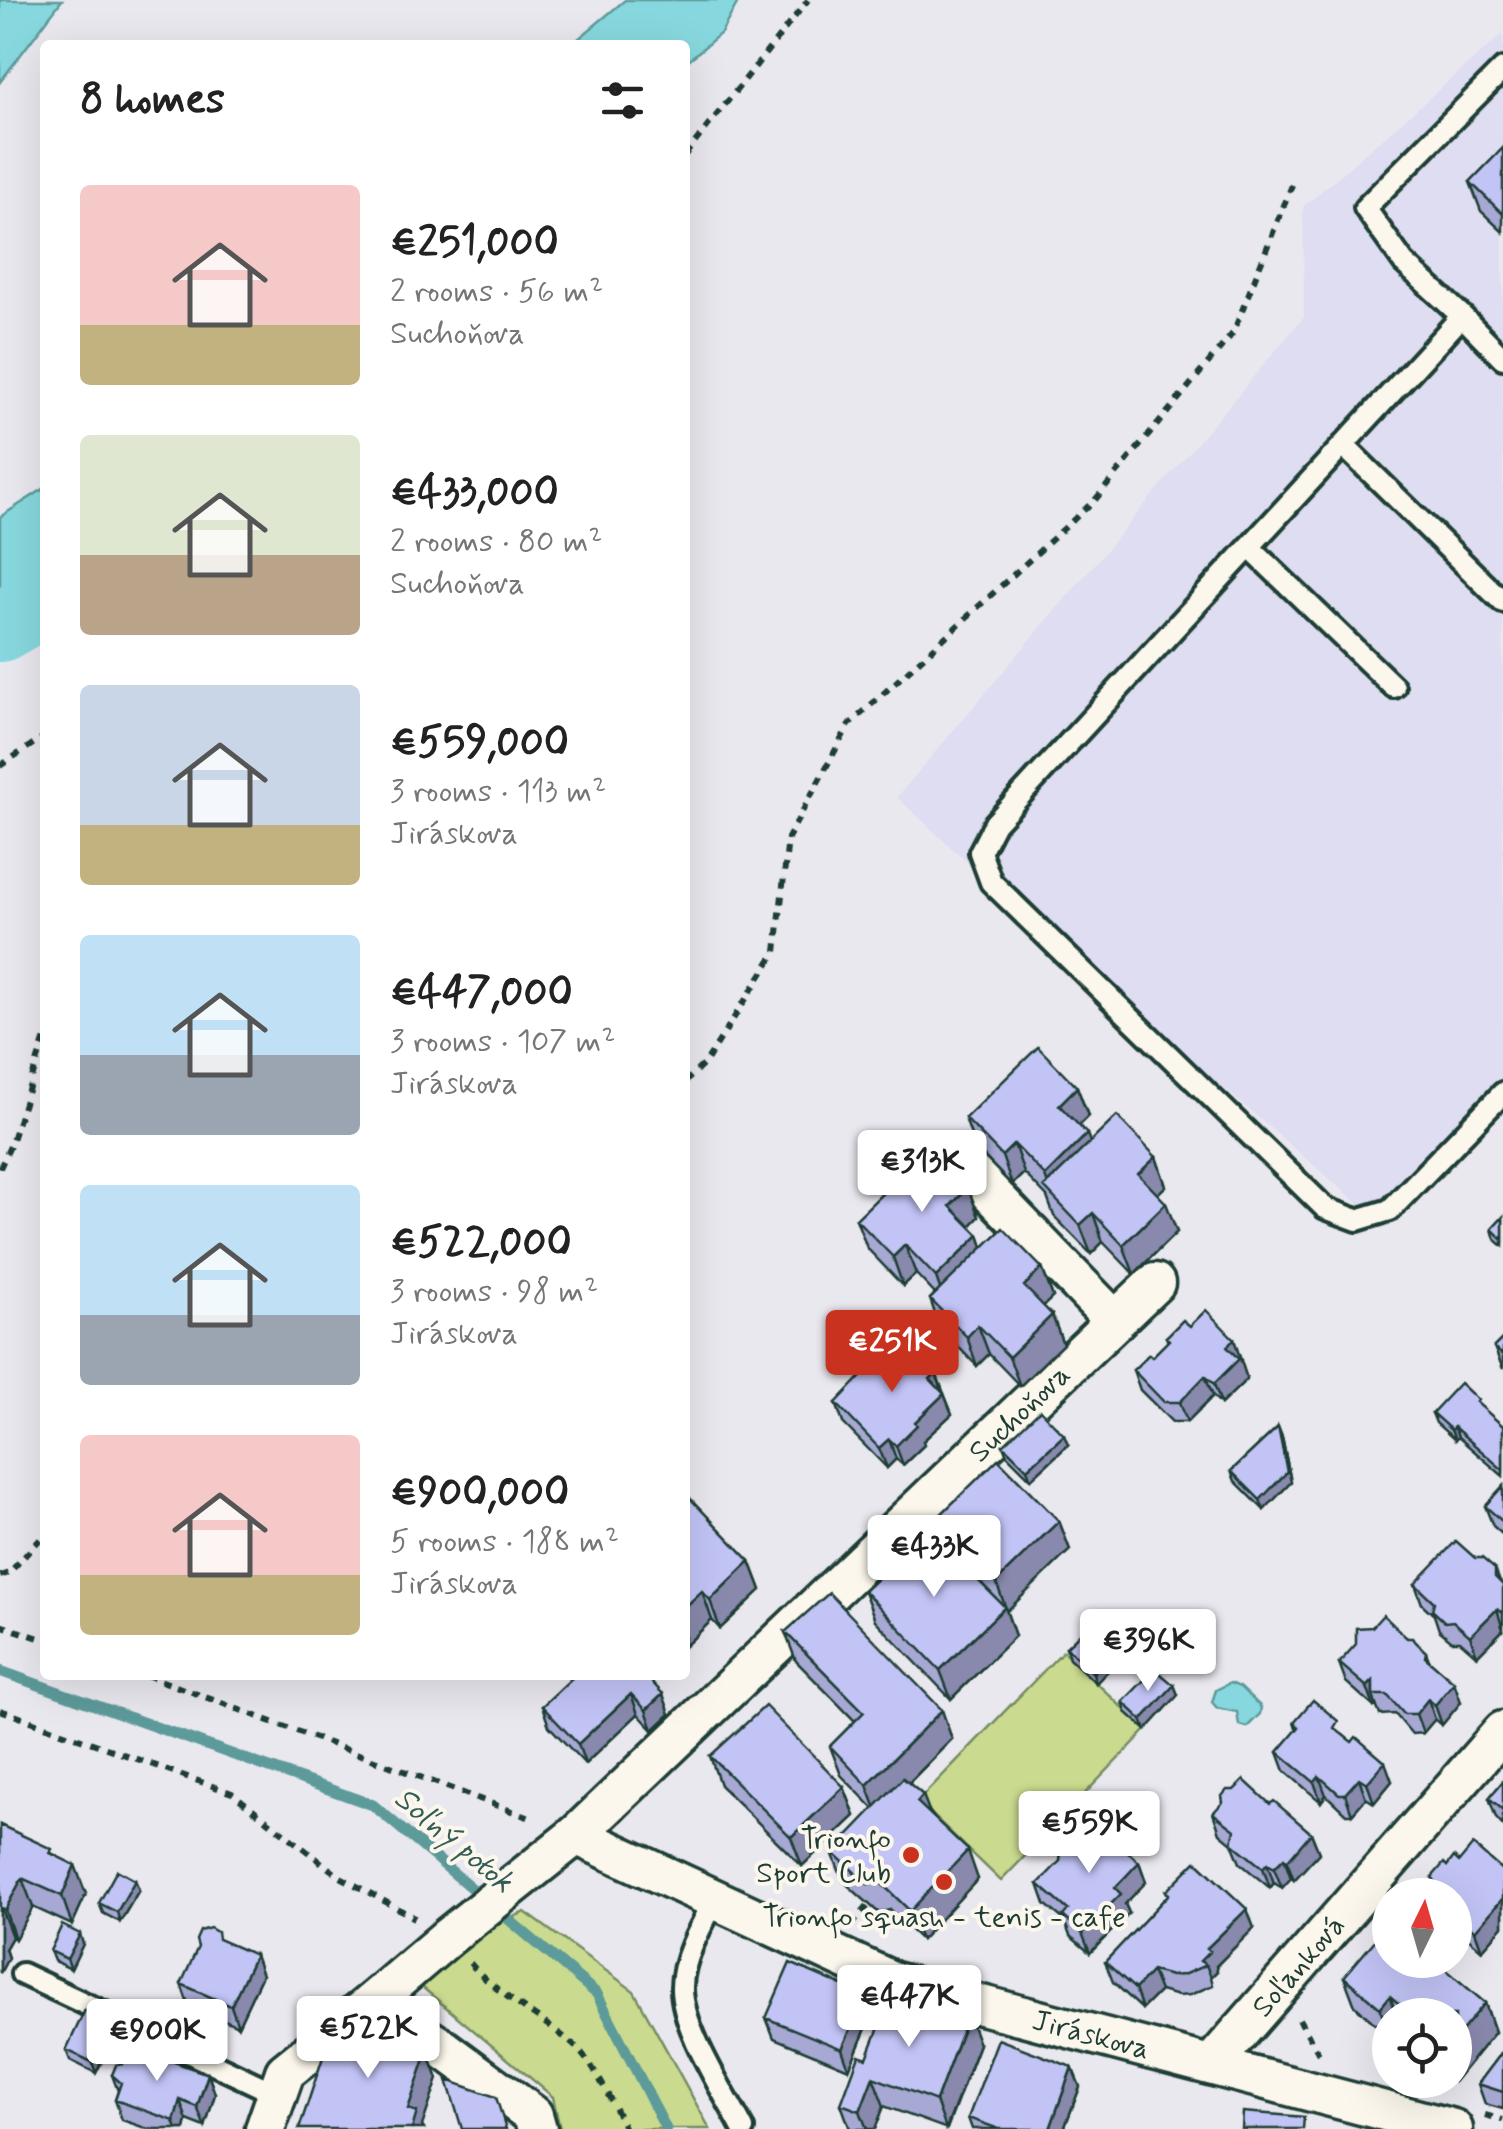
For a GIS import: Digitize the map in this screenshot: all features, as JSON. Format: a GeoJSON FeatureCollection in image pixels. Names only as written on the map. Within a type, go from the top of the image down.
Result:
{"type":"FeatureCollection","features":[{"type":"Feature","properties":{"kind":"street"},"geometry":{"type":"LineString","coordinates":[[958,1160],[1115,1321]]}},
{"type":"Feature","properties":{"kind":"street","name":"Suchoňova"},"geometry":{"type":"LineString","coordinates":[[576,1836],[1155,1283]]}},
{"type":"Feature","properties":{"kind":"street","name":"Soľanková"},"geometry":{"type":"LineString","coordinates":[[1210,2065],[1503,1731]]}},
{"type":"Feature","properties":{"kind":"street"},"geometry":{"type":"LineString","coordinates":[[271,2111],[285,2072],[576,1836]]}},
{"type":"Feature","properties":{"kind":"street","name":"Jiráskova"},"geometry":{"type":"LineString","coordinates":[[576,1836],[894,1982],[1210,2065],[1364,2117],[1469,2122]]}},
{"type":"Feature","properties":{"kind":"street"},"geometry":{"type":"LineString","coordinates":[[372,2002],[533,2115],[537,2129]]}},
{"type":"Feature","properties":{"kind":"lane"},"geometry":{"type":"LineString","coordinates":[[1503,68],[1365,208],[1404,263],[1503,358]]}},
{"type":"Feature","properties":{"kind":"lane"},"geometry":{"type":"LineString","coordinates":[[1462,316],[995,824],[980,852],[991,882],[1326,1208],[1356,1220],[1390,1210],[1503,1093]]}},
{"type":"Feature","properties":{"kind":"lane"},"geometry":{"type":"LineString","coordinates":[[1343,445],[1503,602]]}},
{"type":"Feature","properties":{"kind":"lane"},"geometry":{"type":"LineString","coordinates":[[1249,547],[1394,688]]}},
{"type":"Feature","properties":{"kind":"lane"},"geometry":{"type":"LineString","coordinates":[[715,1900],[693,1944],[682,1984],[686,2020],[744,2129]]}},
{"type":"Feature","properties":{"kind":"lane"},"geometry":{"type":"LineString","coordinates":[[22,1974],[271,2111]]}},
{"type":"Feature","properties":{"kind":"path"},"geometry":{"type":"LineString","coordinates":[[690,149],[808,0]]}},
{"type":"Feature","properties":{"kind":"path"},"geometry":{"type":"LineString","coordinates":[[690,1078],[705,1064],[776,952],[788,838],[848,726],[1096,500],[1234,333],[1294,180]]}},
{"type":"Feature","properties":{"kind":"path"},"geometry":{"type":"LineString","coordinates":[[0,766],[40,739]]}},
{"type":"Feature","properties":{"kind":"path"},"geometry":{"type":"LineString","coordinates":[[0,1168],[40,1053]]}},
{"type":"Feature","properties":{"kind":"path"},"geometry":{"type":"LineString","coordinates":[[0,1576],[10,1573],[40,1540]]}},
{"type":"Feature","properties":{"kind":"path"},"geometry":{"type":"LineString","coordinates":[[0,1624],[40,1638]]}},
{"type":"Feature","properties":{"kind":"path"},"geometry":{"type":"LineString","coordinates":[[159,1680],[576,1836]]}},
{"type":"Feature","properties":{"kind":"path"},"geometry":{"type":"LineString","coordinates":[[0,1710],[232,1793],[339,1876],[448,1937],[483,1978],[573,2044],[597,2076],[625,2129]]}},
{"type":"Feature","properties":{"kind":"path"},"geometry":{"type":"LineString","coordinates":[[1298,2015],[1323,2061]]}},
{"type":"Feature","properties":{"kind":"path"},"geometry":{"type":"LineString","coordinates":[[1469,2122],[1503,2120]]}},
{"type":"Feature","properties":{"kind":"shaded area"},"geometry":{"type":"Polygon","coordinates":[[[1503,34],[1503,1107],[1386,1227],[1043,933],[897,797],[1304,317],[1303,207],[1503,34]]]}},
{"type":"Feature","properties":{"kind":"green space"},"geometry":{"type":"Polygon","coordinates":[[[1063,1651],[1146,1730],[1001,1881],[918,1801],[1063,1651]]]}},
{"type":"Feature","properties":{"kind":"green space"},"geometry":{"type":"Polygon","coordinates":[[[525,1912],[634,1991],[710,2129],[560,2129],[553,2097],[397,1966],[525,1912]]]}},
{"type":"Feature","properties":{"kind":"water"},"geometry":{"type":"Polygon","coordinates":[[[0,0],[62,0],[0,82],[0,0]]]}},
{"type":"Feature","properties":{"kind":"water"},"geometry":{"type":"Polygon","coordinates":[[[625,0],[739,0],[721,33],[690,59],[690,40],[577,40],[625,0]]]}},
{"type":"Feature","properties":{"kind":"water"},"geometry":{"type":"Polygon","coordinates":[[[40,491],[40,596],[0,620],[0,517],[40,491]]]}},
{"type":"Feature","properties":{"kind":"water"},"geometry":{"type":"Polygon","coordinates":[[[1230,1683],[1261,1707],[1260,1714],[1247,1727],[1239,1725],[1237,1712],[1217,1708],[1212,1702],[1216,1690],[1230,1683]]]}},
{"type":"Feature","properties":{"kind":"building"},"geometry":{"type":"Polygon","coordinates":[[[1503,148],[1503,214],[1470,182],[1503,148]]]}},
{"type":"Feature","properties":{"kind":"building"},"geometry":{"type":"Polygon","coordinates":[[[1038,1047],[1077,1087],[1059,1105],[1087,1134],[1045,1176],[1014,1144],[1002,1156],[965,1118],[1038,1047]]]}},
{"type":"Feature","properties":{"kind":"building"},"geometry":{"type":"Polygon","coordinates":[[[1117,1116],[1156,1157],[1138,1174],[1166,1203],[1123,1245],[1093,1213],[1080,1225],[1044,1187],[1117,1116]]]}},
{"type":"Feature","properties":{"kind":"building"},"geometry":{"type":"Polygon","coordinates":[[[929,1148],[968,1188],[950,1206],[979,1235],[936,1277],[905,1245],[893,1257],[856,1219],[929,1148]]]}},
{"type":"Feature","properties":{"kind":"building"},"geometry":{"type":"Polygon","coordinates":[[[1503,1217],[1503,1240],[1492,1229],[1503,1217]]]}},
{"type":"Feature","properties":{"kind":"building"},"geometry":{"type":"Polygon","coordinates":[[[1003,1228],[1042,1268],[1024,1286],[1052,1315],[1009,1357],[978,1325],[967,1337],[930,1299],[1003,1228]]]}},
{"type":"Feature","properties":{"kind":"building"},"geometry":{"type":"Polygon","coordinates":[[[1206,1310],[1234,1339],[1227,1347],[1239,1359],[1214,1384],[1205,1376],[1180,1402],[1164,1402],[1133,1370],[1169,1340],[1166,1337],[1183,1320],[1190,1326],[1206,1310]]]}},
{"type":"Feature","properties":{"kind":"building"},"geometry":{"type":"Polygon","coordinates":[[[900,1336],[936,1373],[930,1379],[944,1394],[896,1446],[889,1439],[879,1448],[836,1403],[900,1336]]]}},
{"type":"Feature","properties":{"kind":"building"},"geometry":{"type":"Polygon","coordinates":[[[1503,1338],[1503,1352],[1501,1354],[1494,1347],[1503,1338]]]}},
{"type":"Feature","properties":{"kind":"building"},"geometry":{"type":"Polygon","coordinates":[[[1460,1383],[1503,1426],[1503,1470],[1432,1413],[1460,1383]]]}},
{"type":"Feature","properties":{"kind":"building"},"geometry":{"type":"Polygon","coordinates":[[[1040,1410],[1064,1435],[1027,1469],[1003,1445],[1040,1410]]]}},
{"type":"Feature","properties":{"kind":"building"},"geometry":{"type":"Polygon","coordinates":[[[1278,1427],[1287,1472],[1260,1500],[1231,1471],[1278,1427]]]}},
{"type":"Feature","properties":{"kind":"building"},"geometry":{"type":"Polygon","coordinates":[[[998,1459],[1059,1521],[996,1582],[935,1520],[998,1459]]]}},
{"type":"Feature","properties":{"kind":"building"},"geometry":{"type":"Polygon","coordinates":[[[1503,1486],[1503,1522],[1485,1506],[1503,1486]]]}},
{"type":"Feature","properties":{"kind":"building"},"geometry":{"type":"Polygon","coordinates":[[[690,1498],[750,1561],[710,1600],[702,1591],[690,1602],[690,1498]]]}},
{"type":"Feature","properties":{"kind":"building"},"geometry":{"type":"Polygon","coordinates":[[[928,1530],[1005,1607],[940,1670],[864,1591],[928,1530]]]}},
{"type":"Feature","properties":{"kind":"building"},"geometry":{"type":"Polygon","coordinates":[[[1456,1541],[1495,1569],[1495,1577],[1503,1585],[1503,1613],[1497,1609],[1470,1636],[1432,1610],[1434,1602],[1415,1584],[1456,1541]]]}},
{"type":"Feature","properties":{"kind":"building"},"geometry":{"type":"Polygon","coordinates":[[[829,1593],[942,1710],[867,1785],[830,1746],[864,1712],[785,1632],[829,1593]]]}},
{"type":"Feature","properties":{"kind":"building"},"geometry":{"type":"Polygon","coordinates":[[[1383,1615],[1407,1638],[1412,1638],[1426,1652],[1425,1657],[1454,1682],[1435,1705],[1428,1699],[1416,1714],[1404,1714],[1387,1695],[1373,1695],[1373,1681],[1367,1687],[1339,1663],[1356,1644],[1356,1628],[1372,1627],[1383,1615]]]}},
{"type":"Feature","properties":{"kind":"building"},"geometry":{"type":"Polygon","coordinates":[[[1098,1616],[1124,1641],[1093,1673],[1066,1647],[1098,1616]]]}},
{"type":"Feature","properties":{"kind":"building"},"geometry":{"type":"Polygon","coordinates":[[[1155,1669],[1174,1685],[1142,1720],[1123,1702],[1155,1669]]]}},
{"type":"Feature","properties":{"kind":"building"},"geometry":{"type":"Polygon","coordinates":[[[570,1680],[650,1680],[663,1694],[646,1710],[631,1694],[578,1744],[542,1706],[570,1680]]]}},
{"type":"Feature","properties":{"kind":"building"},"geometry":{"type":"Polygon","coordinates":[[[1313,1700],[1338,1721],[1334,1728],[1352,1742],[1356,1737],[1385,1762],[1367,1783],[1359,1778],[1345,1794],[1339,1794],[1319,1776],[1314,1782],[1278,1752],[1299,1727],[1294,1722],[1313,1700]]]}},
{"type":"Feature","properties":{"kind":"building"},"geometry":{"type":"Polygon","coordinates":[[[765,1706],[844,1787],[791,1837],[710,1756],[765,1706]]]}},
{"type":"Feature","properties":{"kind":"building"},"geometry":{"type":"Polygon","coordinates":[[[903,1778],[923,1795],[917,1802],[968,1850],[910,1911],[879,1881],[868,1884],[832,1852],[903,1778]]]}},
{"type":"Feature","properties":{"kind":"building"},"geometry":{"type":"Polygon","coordinates":[[[1244,1780],[1311,1833],[1287,1861],[1284,1858],[1274,1868],[1267,1863],[1263,1868],[1232,1843],[1235,1830],[1213,1813],[1227,1790],[1234,1790],[1244,1780]]]}},
{"type":"Feature","properties":{"kind":"building"},"geometry":{"type":"Polygon","coordinates":[[[1503,1781],[1503,1810],[1489,1798],[1503,1781]]]}},
{"type":"Feature","properties":{"kind":"building"},"geometry":{"type":"Polygon","coordinates":[[[1096,1823],[1139,1862],[1115,1888],[1121,1894],[1082,1933],[1063,1916],[1068,1910],[1038,1884],[1060,1861],[1061,1850],[1083,1837],[1096,1823]]]}},
{"type":"Feature","properties":{"kind":"building"},"geometry":{"type":"Polygon","coordinates":[[[0,1825],[52,1849],[50,1853],[75,1865],[62,1896],[22,1878],[5,1910],[0,1910],[0,1825]]]}},
{"type":"Feature","properties":{"kind":"building"},"geometry":{"type":"Polygon","coordinates":[[[1473,1845],[1503,1871],[1503,1898],[1475,1931],[1472,1878],[1432,1877],[1454,1857],[1459,1862],[1473,1845]]]}},
{"type":"Feature","properties":{"kind":"building"},"geometry":{"type":"Polygon","coordinates":[[[1196,1861],[1247,1909],[1206,1949],[1210,1951],[1200,1961],[1206,1965],[1183,1975],[1152,1971],[1135,1989],[1105,1962],[1196,1861]]]}},
{"type":"Feature","properties":{"kind":"building"},"geometry":{"type":"Polygon","coordinates":[[[117,1870],[135,1880],[117,1912],[99,1903],[117,1870]]]}},
{"type":"Feature","properties":{"kind":"building"},"geometry":{"type":"Polygon","coordinates":[[[62,1925],[80,1934],[67,1959],[50,1951],[62,1925]]]}},
{"type":"Feature","properties":{"kind":"building"},"geometry":{"type":"Polygon","coordinates":[[[210,1928],[217,1932],[218,1939],[255,1955],[231,2006],[181,1984],[198,1947],[200,1931],[210,1928]]]}},
{"type":"Feature","properties":{"kind":"building"},"geometry":{"type":"Polygon","coordinates":[[[1372,1944],[1372,1978],[1456,1978],[1485,2003],[1472,2019],[1472,1998],[1390,1996],[1372,2001],[1344,1977],[1372,1944]]]}},
{"type":"Feature","properties":{"kind":"building"},"geometry":{"type":"Polygon","coordinates":[[[790,1963],[865,1995],[842,2049],[766,2018],[790,1963]]]}},
{"type":"Feature","properties":{"kind":"building"},"geometry":{"type":"Polygon","coordinates":[[[893,1992],[968,2015],[936,2101],[873,2077],[860,2111],[841,2104],[859,2055],[867,2058],[893,1992]]]}},
{"type":"Feature","properties":{"kind":"building"},"geometry":{"type":"Polygon","coordinates":[[[85,2010],[113,2023],[92,2062],[66,2050],[85,2010]]]}},
{"type":"Feature","properties":{"kind":"building"},"geometry":{"type":"Polygon","coordinates":[[[374,2013],[420,2029],[414,2046],[428,2050],[408,2109],[417,2112],[412,2129],[299,2129],[328,2042],[360,2052],[374,2013]]]}},
{"type":"Feature","properties":{"kind":"building"},"geometry":{"type":"Polygon","coordinates":[[[998,2039],[1072,2067],[1050,2129],[999,2129],[968,2118],[998,2039]]]}},
{"type":"Feature","properties":{"kind":"building"},"geometry":{"type":"Polygon","coordinates":[[[129,2046],[208,2074],[197,2107],[180,2100],[174,2121],[115,2100],[121,2083],[112,2075],[116,2065],[123,2064],[129,2046]]]}},
{"type":"Feature","properties":{"kind":"building"},"geometry":{"type":"Polygon","coordinates":[[[1503,2051],[1503,2092],[1478,2084],[1503,2051]]]}},
{"type":"Feature","properties":{"kind":"building"},"geometry":{"type":"Polygon","coordinates":[[[447,2080],[496,2097],[506,2129],[462,2129],[447,2080]]]}},
{"type":"Feature","properties":{"kind":"building"},"geometry":{"type":"Polygon","coordinates":[[[1243,2112],[1304,2117],[1303,2129],[1242,2129],[1243,2112]]]}},
{"type":"Feature","properties":{"kind":"waterway"},"geometry":{"type":"LineString","coordinates":[[0,627],[40,600]]}},
{"type":"Feature","properties":{"kind":"waterway","name":"Soľný potok"},"geometry":{"type":"LineString","coordinates":[[0,1671],[373,1805],[597,1994],[666,2129]]}},
{"type":"Feature","properties":{"kind":"place","name":"Trionfo Sport Club"},"geometry":{"type":"Point","coordinates":[911,1855]}},
{"type":"Feature","properties":{"kind":"place","name":"Trionfo squash - tenis - cafe"},"geometry":{"type":"Point","coordinates":[944,1882]}}]}
